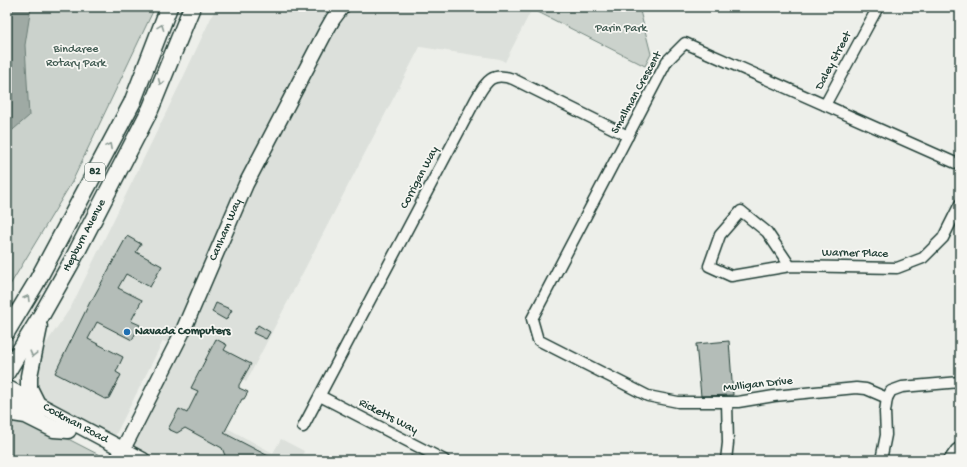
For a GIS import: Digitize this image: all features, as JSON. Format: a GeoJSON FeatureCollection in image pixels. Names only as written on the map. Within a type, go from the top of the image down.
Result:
{"type":"FeatureCollection","features":[{"type":"Feature","properties":{"kind":"main road","name":"Hepburn Avenue"},"geometry":{"type":"LineString","coordinates":[[7,331],[36,283],[132,103],[169,7]]}},
{"type":"Feature","properties":{"kind":"main road","name":"Hepburn Avenue"},"geometry":{"type":"LineString","coordinates":[[7,372],[71,263],[150,110],[192,7]]}},
{"type":"Feature","properties":{"kind":"main road","name":"Canham Way"},"geometry":{"type":"LineString","coordinates":[[118,453],[169,339],[219,221],[238,181],[297,68],[331,7]]}},
{"type":"Feature","properties":{"kind":"main road","name":"Canham Way"},"geometry":{"type":"LineString","coordinates":[[118,453],[182,333],[246,184],[332,20],[342,7]]}},
{"type":"Feature","properties":{"kind":"main road"},"geometry":{"type":"LineString","coordinates":[[37,404],[30,388],[29,376],[41,316]]}},
{"type":"Feature","properties":{"kind":"main road","name":"Cockman Road"},"geometry":{"type":"LineString","coordinates":[[7,389],[37,404],[118,453]]}},
{"type":"Feature","properties":{"kind":"main road","name":"Cockman Road"},"geometry":{"type":"LineString","coordinates":[[7,399],[118,453],[143,460]]}},
{"type":"Feature","properties":{"kind":"main road"},"geometry":{"type":"LineString","coordinates":[[7,412],[26,415],[54,429],[68,430]]}},
{"type":"Feature","properties":{"kind":"street","name":"Daley Street"},"geometry":{"type":"LineString","coordinates":[[825,106],[878,7]]}},
{"type":"Feature","properties":{"kind":"street","name":"Smallman Crescent"},"geometry":{"type":"LineString","coordinates":[[532,319],[667,61],[685,43],[960,165]]}},
{"type":"Feature","properties":{"kind":"street","name":"Corrigan Way"},"geometry":{"type":"LineString","coordinates":[[303,427],[476,99],[488,80],[499,75],[513,79],[628,136]]}},
{"type":"Feature","properties":{"kind":"street","name":"Warner Place"},"geometry":{"type":"LineString","coordinates":[[790,266],[767,232],[741,211],[720,235],[709,266],[731,276],[790,266],[897,268],[923,258],[942,238],[960,204]]}},
{"type":"Feature","properties":{"kind":"street","name":"Mulligan Drive"},"geometry":{"type":"LineString","coordinates":[[532,319],[538,340],[648,396],[678,402],[738,402],[774,396],[856,388],[866,389],[887,398]]}},
{"type":"Feature","properties":{"kind":"street"},"geometry":{"type":"LineString","coordinates":[[881,460],[886,435],[885,412],[887,398],[892,391],[902,387],[960,382]]}},
{"type":"Feature","properties":{"kind":"street","name":"Ricketts Way"},"geometry":{"type":"LineString","coordinates":[[320,396],[444,460]]}},
{"type":"Feature","properties":{"kind":"street"},"geometry":{"type":"LineString","coordinates":[[726,402],[728,443],[726,460]]}},
{"type":"Feature","properties":{"kind":"street"},"geometry":{"type":"LineString","coordinates":[[949,460],[960,447]]}},
{"type":"Feature","properties":{"kind":"shaded area"},"geometry":{"type":"Polygon","coordinates":[[[7,7],[31,7],[25,45],[29,116],[7,135],[7,7]]]}},
{"type":"Feature","properties":{"kind":"shaded area"},"geometry":{"type":"Polygon","coordinates":[[[216,7],[533,7],[505,62],[500,59],[420,47],[246,382],[237,377],[214,421],[273,453],[281,439],[304,451],[301,460],[162,460],[141,449],[128,446],[180,347],[163,341],[115,436],[17,386],[71,307],[216,7]]]}},
{"type":"Feature","properties":{"kind":"green space","name":"Bindaree Rotary Park"},"geometry":{"type":"Polygon","coordinates":[[[7,7],[155,7],[72,182],[7,290],[7,7]]]}},
{"type":"Feature","properties":{"kind":"green space","name":"Parin Park"},"geometry":{"type":"Polygon","coordinates":[[[541,7],[639,7],[651,54],[645,66],[538,12],[541,7]]]}},
{"type":"Feature","properties":{"kind":"green space"},"geometry":{"type":"Polygon","coordinates":[[[8,408],[109,460],[7,460],[8,408]]]}},
{"type":"Feature","properties":{"kind":"building"},"geometry":{"type":"Polygon","coordinates":[[[127,236],[141,244],[136,252],[162,266],[150,287],[126,274],[118,288],[142,300],[131,321],[140,325],[132,340],[97,322],[88,339],[123,357],[116,372],[121,375],[109,398],[105,399],[55,373],[91,300],[127,236]]]}},
{"type":"Feature","properties":{"kind":"building"},"geometry":{"type":"Polygon","coordinates":[[[216,303],[232,310],[226,320],[212,312],[216,303]]]}},
{"type":"Feature","properties":{"kind":"building"},"geometry":{"type":"Polygon","coordinates":[[[258,325],[270,332],[266,339],[253,333],[258,325]]]}},
{"type":"Feature","properties":{"kind":"building"},"geometry":{"type":"Polygon","coordinates":[[[216,339],[227,345],[224,350],[251,364],[239,385],[239,388],[248,392],[244,399],[242,399],[224,433],[276,460],[229,460],[226,458],[222,448],[185,428],[177,433],[168,429],[179,409],[187,413],[198,391],[191,388],[216,339]]]}},
{"type":"Feature","properties":{"kind":"building"},"geometry":{"type":"Polygon","coordinates":[[[729,341],[733,395],[701,396],[696,344],[729,341]]]}},
{"type":"Feature","properties":{"kind":"place","name":"Navada Computers"},"geometry":{"type":"Point","coordinates":[127,332]}}]}
